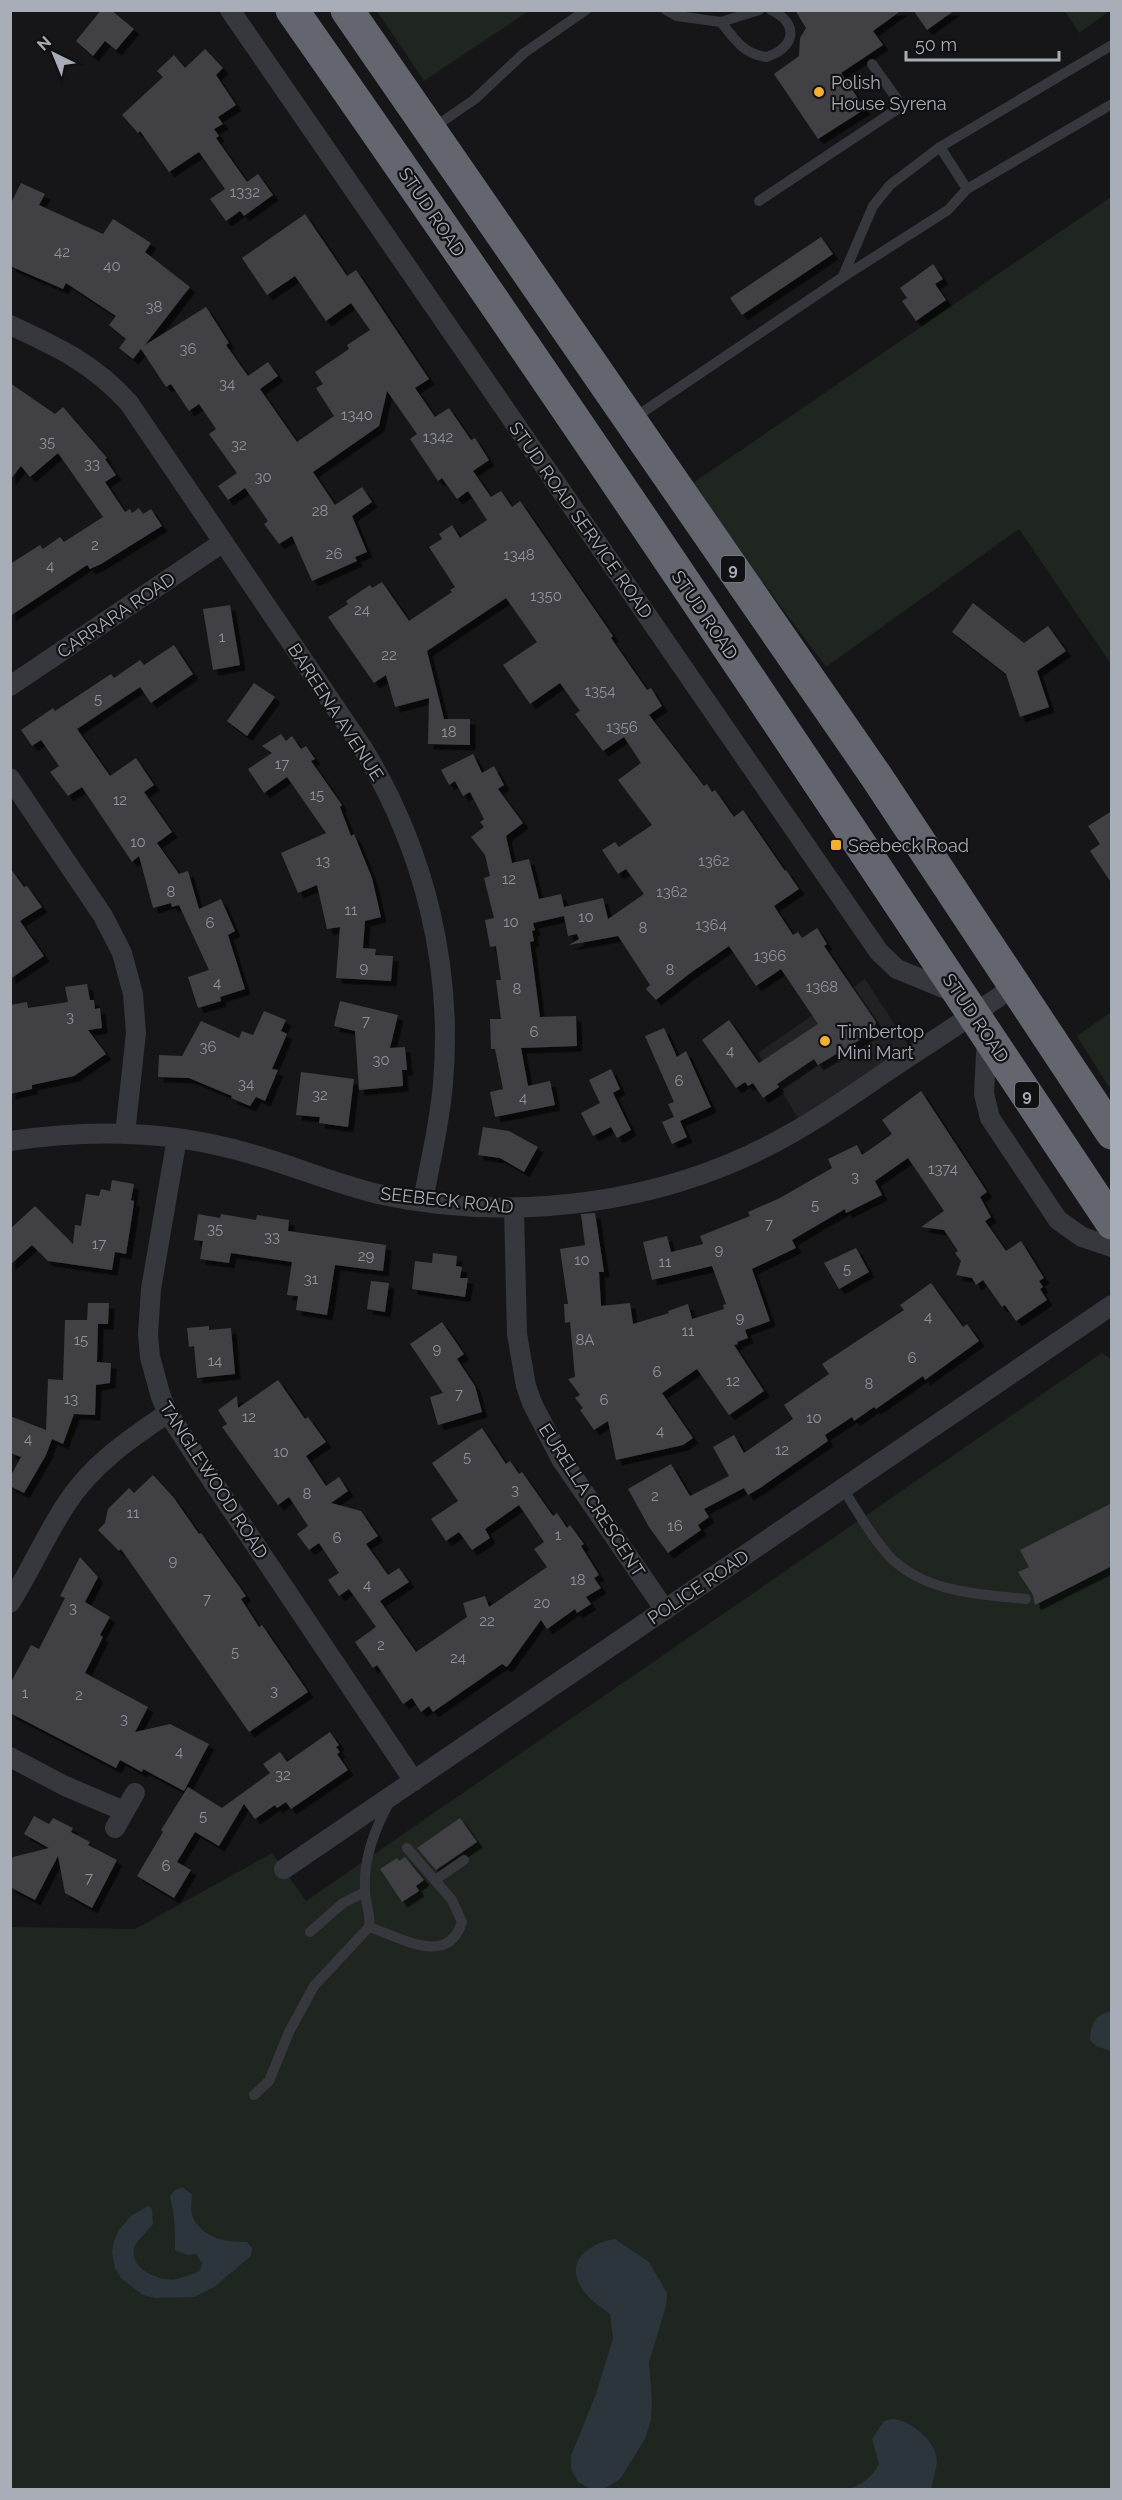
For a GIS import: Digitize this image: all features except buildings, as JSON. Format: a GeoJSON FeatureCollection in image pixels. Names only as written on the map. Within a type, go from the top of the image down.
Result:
{"type":"FeatureCollection","features":[{"type":"Feature","properties":{"kind":"highway","name":"STUD ROAD"},"geometry":{"type":"LineString","coordinates":[[292,10],[394,156],[1112,1223]]}},
{"type":"Feature","properties":{"kind":"highway","name":"9"},"geometry":{"type":"LineString","coordinates":[[347,10],[876,776],[1112,1133]]}},
{"type":"Feature","properties":{"kind":"highway"},"geometry":{"type":"LineString","coordinates":[[394,156],[430,130]]}},
{"type":"Feature","properties":{"kind":"street","name":"STUD ROAD SERVICE ROAD"},"geometry":{"type":"LineString","coordinates":[[231,10],[879,952],[897,969],[974,1015]]}},
{"type":"Feature","properties":{"kind":"street","name":"BAREENA AVENUE"},"geometry":{"type":"LineString","coordinates":[[10,325],[81,359],[115,387],[136,412],[222,543],[366,753],[394,804],[414,855],[437,942],[445,1035],[443,1086],[423,1201]]}},
{"type":"Feature","properties":{"kind":"street","name":"CARRARA ROAD"},"geometry":{"type":"LineString","coordinates":[[10,686],[222,543]]}},
{"type":"Feature","properties":{"kind":"street"},"geometry":{"type":"LineString","coordinates":[[10,778],[103,916],[122,953],[133,994],[136,1033],[125,1134]]}},
{"type":"Feature","properties":{"kind":"street","name":"SEEBECK ROAD"},"geometry":{"type":"LineString","coordinates":[[10,1141],[64,1133],[177,1138],[229,1148],[376,1193],[423,1201],[514,1208],[555,1206],[626,1194],[696,1175],[789,1135],[1015,986]]}},
{"type":"Feature","properties":{"kind":"street"},"geometry":{"type":"LineString","coordinates":[[974,1015],[984,1094],[990,1118],[1058,1220],[1082,1237],[1112,1247]]}},
{"type":"Feature","properties":{"kind":"street","name":"TANGLEWOOD ROAD"},"geometry":{"type":"LineString","coordinates":[[177,1138],[148,1311],[150,1357],[155,1380],[168,1413],[414,1781]]}},
{"type":"Feature","properties":{"kind":"street","name":"EURELLA CRESCENT"},"geometry":{"type":"LineString","coordinates":[[514,1208],[518,1334],[526,1386],[532,1403],[561,1459],[665,1610]]}},
{"type":"Feature","properties":{"kind":"street","name":"POLICE ROAD"},"geometry":{"type":"LineString","coordinates":[[284,1869],[1112,1305]]}},
{"type":"Feature","properties":{"kind":"street"},"geometry":{"type":"LineString","coordinates":[[10,1603],[66,1505],[88,1476],[117,1449],[168,1413]]}},
{"type":"Feature","properties":{"kind":"street"},"geometry":{"type":"LineString","coordinates":[[10,1757],[65,1786],[120,1820],[135,1793]]}},
{"type":"Feature","properties":{"kind":"lane"},"geometry":{"type":"LineString","coordinates":[[430,130],[475,99],[524,52],[586,10]]}},
{"type":"Feature","properties":{"kind":"lane"},"geometry":{"type":"LineString","coordinates":[[666,10],[677,16],[721,22],[759,10]]}},
{"type":"Feature","properties":{"kind":"lane"},"geometry":{"type":"LineString","coordinates":[[721,22],[748,53],[766,57],[783,49],[791,28],[771,10]]}},
{"type":"Feature","properties":{"kind":"lane"},"geometry":{"type":"LineString","coordinates":[[843,277],[873,206],[890,185],[940,147],[1112,45]]}},
{"type":"Feature","properties":{"kind":"lane"},"geometry":{"type":"LineString","coordinates":[[759,201],[902,106],[872,64]]}},
{"type":"Feature","properties":{"kind":"lane"},"geometry":{"type":"LineString","coordinates":[[631,420],[843,277],[948,210],[967,189],[1112,104]]}},
{"type":"Feature","properties":{"kind":"lane"},"geometry":{"type":"LineString","coordinates":[[940,147],[967,189]]}},
{"type":"Feature","properties":{"kind":"lane"},"geometry":{"type":"LineString","coordinates":[[843,1489],[879,1543],[891,1558],[907,1571],[924,1581],[944,1588],[1026,1599]]}},
{"type":"Feature","properties":{"kind":"lane"},"geometry":{"type":"LineString","coordinates":[[254,2095],[269,2080],[293,2023],[314,1986],[369,1927],[371,1917],[364,1876],[371,1841],[393,1795]]}},
{"type":"Feature","properties":{"kind":"lane"},"geometry":{"type":"LineString","coordinates":[[369,1927],[429,1947],[440,1947],[450,1942],[458,1933],[462,1922],[452,1900],[407,1848]]}},
{"type":"Feature","properties":{"kind":"lane"},"geometry":{"type":"LineString","coordinates":[[435,1880],[464,1860]]}},
{"type":"Feature","properties":{"kind":"lane"},"geometry":{"type":"LineString","coordinates":[[310,1932],[343,1903],[365,1892]]}},
{"type":"Feature","properties":{"kind":"shaded area"},"geometry":{"type":"Polygon","coordinates":[[[1065,10],[1111,10],[1079,33],[1065,11],[1065,10]]]}},
{"type":"Feature","properties":{"kind":"shaded area"},"geometry":{"type":"Polygon","coordinates":[[[377,11],[529,11],[424,81],[377,11]]]}},
{"type":"Feature","properties":{"kind":"shaded area"},"geometry":{"type":"Polygon","coordinates":[[[1111,197],[1111,664],[1019,529],[826,667],[690,485],[1111,197]]]}},
{"type":"Feature","properties":{"kind":"shaded area"},"geometry":{"type":"Polygon","coordinates":[[[865,979],[914,1054],[803,1126],[758,1053],[865,979]]]}},
{"type":"Feature","properties":{"kind":"shaded area"},"geometry":{"type":"Polygon","coordinates":[[[1111,1012],[1111,1090],[1077,1036],[1111,1012]]]}},
{"type":"Feature","properties":{"kind":"shaded area"},"geometry":{"type":"Polygon","coordinates":[[[1102,1353],[1111,1359],[1111,2489],[11,2490],[11,1927],[135,1929],[272,1853],[306,1901],[1102,1353]]]}},
{"type":"Feature","properties":{"kind":"shaded area"},"geometry":{"type":"Polygon","coordinates":[[[1112,2011],[1111,2051],[1096,2046],[1090,2040],[1091,2029],[1098,2017],[1112,2011]]]}},
{"type":"Feature","properties":{"kind":"shaded area"},"geometry":{"type":"Polygon","coordinates":[[[182,2187],[192,2194],[192,2215],[203,2231],[217,2238],[247,2242],[252,2248],[251,2256],[214,2287],[194,2297],[155,2298],[143,2295],[121,2278],[115,2268],[112,2252],[114,2241],[119,2230],[131,2216],[148,2206],[152,2209],[153,2224],[135,2246],[134,2254],[140,2267],[154,2276],[170,2280],[200,2271],[202,2263],[196,2254],[188,2255],[175,2250],[170,2196],[182,2187]]]}},
{"type":"Feature","properties":{"kind":"shaded area"},"geometry":{"type":"Polygon","coordinates":[[[615,2239],[649,2262],[667,2293],[666,2306],[649,2362],[651,2420],[645,2439],[620,2479],[604,2489],[591,2489],[578,2482],[571,2468],[571,2456],[596,2394],[613,2338],[610,2314],[590,2299],[580,2285],[576,2275],[576,2266],[579,2258],[593,2246],[615,2239]]]}},
{"type":"Feature","properties":{"kind":"shaded area"},"geometry":{"type":"Polygon","coordinates":[[[892,2419],[914,2427],[933,2446],[937,2461],[931,2489],[848,2489],[866,2480],[876,2469],[879,2464],[872,2439],[884,2421],[892,2419]]]}},
{"type":"Feature","properties":{"kind":"place","name":"Polish House Syrena"},"geometry":{"type":"Point","coordinates":[819,92]}},
{"type":"Feature","properties":{"kind":"place","name":"Seebeck Road"},"geometry":{"type":"Point","coordinates":[836,845]}},
{"type":"Feature","properties":{"kind":"place","name":"Timbertop Mini Mart"},"geometry":{"type":"Point","coordinates":[825,1041]}}]}
